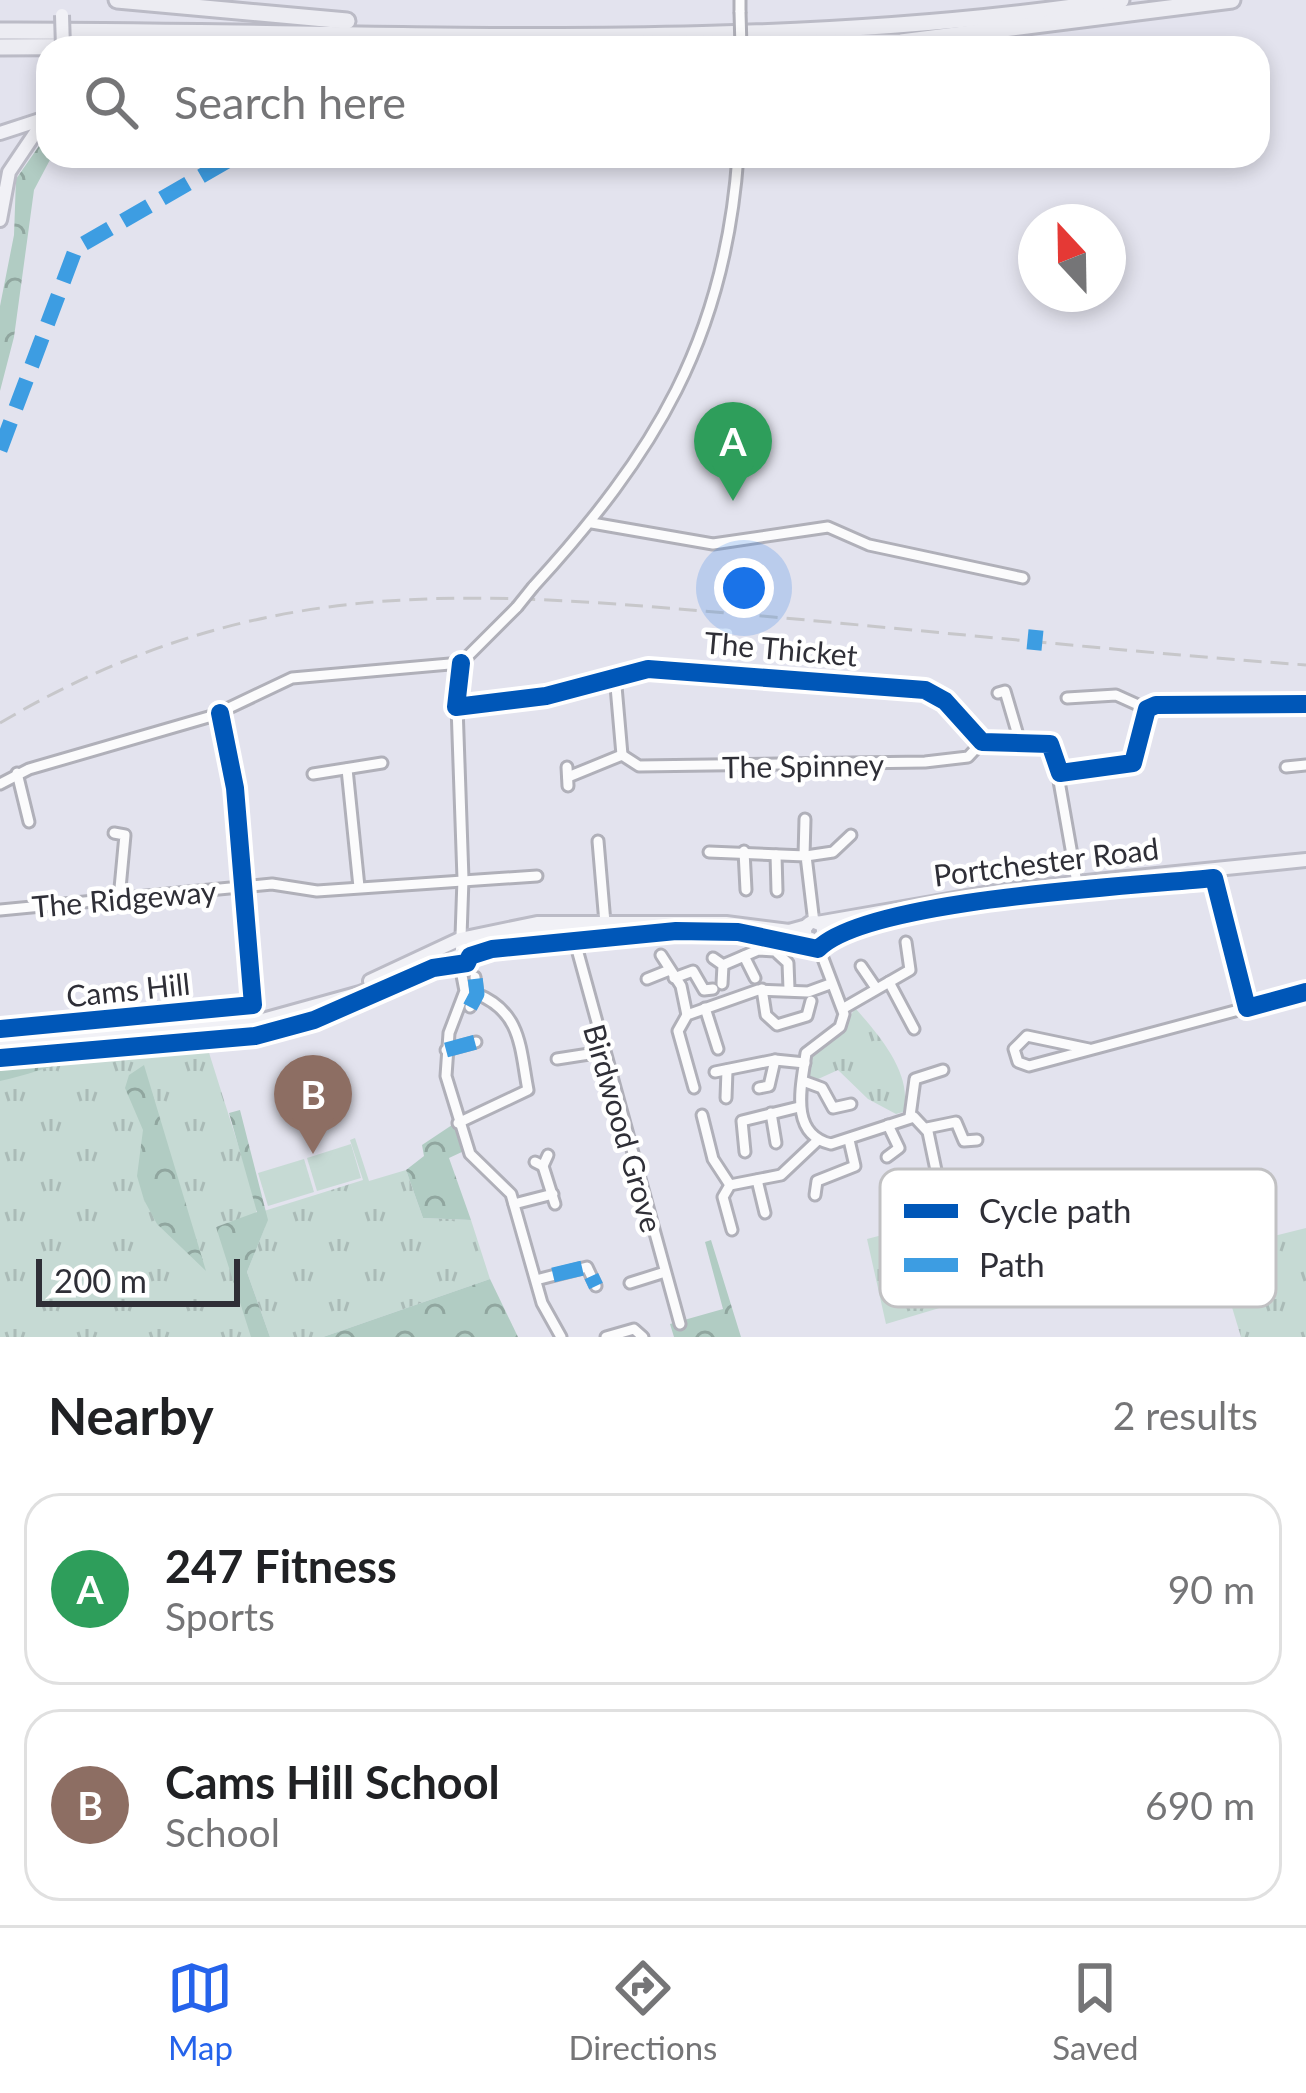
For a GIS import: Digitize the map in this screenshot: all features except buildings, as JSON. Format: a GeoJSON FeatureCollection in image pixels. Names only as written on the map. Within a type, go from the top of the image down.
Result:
{"type":"FeatureCollection","features":[{"type":"Feature","properties":{"kind":"highway"},"geometry":{"type":"LineString","coordinates":[[117,0],[334,21],[758,30]]}},
{"type":"Feature","properties":{"kind":"highway"},"geometry":{"type":"LineString","coordinates":[[0,31],[758,30],[898,24],[1121,0]]}},
{"type":"Feature","properties":{"kind":"highway"},"geometry":{"type":"LineString","coordinates":[[941,36],[1232,0]]}},
{"type":"Feature","properties":{"kind":"highway"},"geometry":{"type":"LineString","coordinates":[[0,47],[36,47]]}},
{"type":"Feature","properties":{"kind":"main road"},"geometry":{"type":"LineString","coordinates":[[0,133],[36,120]]}},
{"type":"Feature","properties":{"kind":"main road"},"geometry":{"type":"LineString","coordinates":[[0,220],[11,167],[36,132]]}},
{"type":"Feature","properties":{"kind":"main road","name":"Portchester Road"},"geometry":{"type":"LineString","coordinates":[[460,946],[537,923],[726,922],[768,930],[814,931],[986,892],[1306,860]]}},
{"type":"Feature","properties":{"kind":"main road","name":"Portchester Road"},"geometry":{"type":"LineString","coordinates":[[460,946],[603,923]]}},
{"type":"Feature","properties":{"kind":"main road","name":"Cams Hill"},"geometry":{"type":"LineString","coordinates":[[0,1045],[226,1025],[320,1004],[460,946]]}},
{"type":"Feature","properties":{"kind":"street"},"geometry":{"type":"LineString","coordinates":[[740,6],[741,36]]}},
{"type":"Feature","properties":{"kind":"street"},"geometry":{"type":"LineString","coordinates":[[561,1337],[548,1317],[514,1204],[506,1186],[476,1161],[458,1124],[446,1076],[446,1050],[465,991],[456,707],[461,663],[592,523],[629,471],[701,342],[723,278],[737,168]]}},
{"type":"Feature","properties":{"kind":"street"},"geometry":{"type":"LineString","coordinates":[[592,523],[712,544],[828,527],[869,545],[1023,578]]}},
{"type":"Feature","properties":{"kind":"street"},"geometry":{"type":"LineString","coordinates":[[0,784],[17,773],[220,712],[292,678],[461,663]]}},
{"type":"Feature","properties":{"kind":"street","name":"The Thicket"},"geometry":{"type":"LineString","coordinates":[[456,707],[546,696],[615,675],[667,669],[925,690],[945,701],[982,742]]}},
{"type":"Feature","properties":{"kind":"street"},"geometry":{"type":"LineString","coordinates":[[568,776],[622,754],[615,675]]}},
{"type":"Feature","properties":{"kind":"street"},"geometry":{"type":"LineString","coordinates":[[1001,689],[1020,742]]}},
{"type":"Feature","properties":{"kind":"street"},"geometry":{"type":"LineString","coordinates":[[1067,698],[1116,695],[1147,709],[1174,702],[1231,707],[1306,704]]}},
{"type":"Feature","properties":{"kind":"street"},"geometry":{"type":"LineString","coordinates":[[1060,773],[1114,770],[1133,763],[1147,709]]}},
{"type":"Feature","properties":{"kind":"street"},"geometry":{"type":"LineString","coordinates":[[220,712],[233,776],[244,887]]}},
{"type":"Feature","properties":{"kind":"street"},"geometry":{"type":"LineString","coordinates":[[982,742],[1051,743],[1077,883]]}},
{"type":"Feature","properties":{"kind":"street","name":"The Spinney"},"geometry":{"type":"LineString","coordinates":[[622,754],[639,766],[863,766],[960,759],[982,742]]}},
{"type":"Feature","properties":{"kind":"street"},"geometry":{"type":"LineString","coordinates":[[314,774],[382,764]]}},
{"type":"Feature","properties":{"kind":"street"},"geometry":{"type":"LineString","coordinates":[[1286,767],[1306,765]]}},
{"type":"Feature","properties":{"kind":"street"},"geometry":{"type":"LineString","coordinates":[[347,770],[359,887]]}},
{"type":"Feature","properties":{"kind":"street"},"geometry":{"type":"LineString","coordinates":[[17,773],[28,822]]}},
{"type":"Feature","properties":{"kind":"street"},"geometry":{"type":"LineString","coordinates":[[805,820],[814,931],[830,984],[844,1008],[840,1027],[812,1045],[805,1063],[800,1107],[818,1140]]}},
{"type":"Feature","properties":{"kind":"street"},"geometry":{"type":"LineString","coordinates":[[119,899],[120,834],[128,823]]}},
{"type":"Feature","properties":{"kind":"street"},"geometry":{"type":"LineString","coordinates":[[709,853],[805,856],[833,852],[851,836]]}},
{"type":"Feature","properties":{"kind":"street"},"geometry":{"type":"LineString","coordinates":[[598,841],[603,923]]}},
{"type":"Feature","properties":{"kind":"street"},"geometry":{"type":"LineString","coordinates":[[744,851],[746,890]]}},
{"type":"Feature","properties":{"kind":"street"},"geometry":{"type":"LineString","coordinates":[[776,855],[777,891]]}},
{"type":"Feature","properties":{"kind":"street"},"geometry":{"type":"LineString","coordinates":[[1213,872],[1247,1008]]}},
{"type":"Feature","properties":{"kind":"street","name":"The Ridgeway"},"geometry":{"type":"LineString","coordinates":[[0,910],[244,887],[359,887],[537,876]]}},
{"type":"Feature","properties":{"kind":"street","name":"Cams Hill"},"geometry":{"type":"LineString","coordinates":[[0,1029],[248,1008],[254,999],[244,887]]}},
{"type":"Feature","properties":{"kind":"street","name":"Birdwood Grove"},"geometry":{"type":"LineString","coordinates":[[572,931],[680,1324]]}},
{"type":"Feature","properties":{"kind":"street"},"geometry":{"type":"LineString","coordinates":[[844,1008],[911,968],[906,942]]}},
{"type":"Feature","properties":{"kind":"street"},"geometry":{"type":"LineString","coordinates":[[647,979],[693,971],[704,990],[718,987],[718,962],[767,949],[782,955],[789,968],[789,989]]}},
{"type":"Feature","properties":{"kind":"street"},"geometry":{"type":"LineString","coordinates":[[661,955],[687,1015]]}},
{"type":"Feature","properties":{"kind":"street"},"geometry":{"type":"LineString","coordinates":[[745,956],[755,978]]}},
{"type":"Feature","properties":{"kind":"street"},"geometry":{"type":"LineString","coordinates":[[866,970],[876,988]]}},
{"type":"Feature","properties":{"kind":"street"},"geometry":{"type":"LineString","coordinates":[[470,1007],[478,994],[475,977]]}},
{"type":"Feature","properties":{"kind":"street"},"geometry":{"type":"LineString","coordinates":[[889,982],[914,1029]]}},
{"type":"Feature","properties":{"kind":"street"},"geometry":{"type":"LineString","coordinates":[[694,1088],[678,1031],[687,1015],[762,989],[808,992],[830,984]]}},
{"type":"Feature","properties":{"kind":"street"},"geometry":{"type":"LineString","coordinates":[[762,989],[766,1015],[783,1030],[807,1016],[811,1001]]}},
{"type":"Feature","properties":{"kind":"street"},"geometry":{"type":"LineString","coordinates":[[1089,1049],[1028,1036],[1017,1041],[1014,1053],[1029,1066],[1306,992]]}},
{"type":"Feature","properties":{"kind":"street"},"geometry":{"type":"LineString","coordinates":[[458,1124],[529,1090],[518,1027],[500,1004],[478,994]]}},
{"type":"Feature","properties":{"kind":"street"},"geometry":{"type":"LineString","coordinates":[[705,1008],[718,1049]]}},
{"type":"Feature","properties":{"kind":"street"},"geometry":{"type":"LineString","coordinates":[[446,1050],[476,1042]]}},
{"type":"Feature","properties":{"kind":"street"},"geometry":{"type":"LineString","coordinates":[[557,1059],[602,1052]]}},
{"type":"Feature","properties":{"kind":"street"},"geometry":{"type":"LineString","coordinates":[[715,1072],[776,1060],[805,1063]]}},
{"type":"Feature","properties":{"kind":"street"},"geometry":{"type":"LineString","coordinates":[[759,1088],[769,1086],[776,1060]]}},
{"type":"Feature","properties":{"kind":"street"},"geometry":{"type":"LineString","coordinates":[[676,1073],[689,1068]]}},
{"type":"Feature","properties":{"kind":"street"},"geometry":{"type":"LineString","coordinates":[[910,1116],[914,1081],[927,1069],[944,1070]]}},
{"type":"Feature","properties":{"kind":"street"},"geometry":{"type":"LineString","coordinates":[[726,1098],[727,1070]]}},
{"type":"Feature","properties":{"kind":"street"},"geometry":{"type":"LineString","coordinates":[[803,1081],[822,1088],[833,1108],[851,1104]]}},
{"type":"Feature","properties":{"kind":"street"},"geometry":{"type":"LineString","coordinates":[[743,1150],[742,1120],[800,1107]]}},
{"type":"Feature","properties":{"kind":"street"},"geometry":{"type":"LineString","coordinates":[[771,1113],[776,1143]]}},
{"type":"Feature","properties":{"kind":"street"},"geometry":{"type":"LineString","coordinates":[[702,1115],[716,1165],[730,1185]]}},
{"type":"Feature","properties":{"kind":"street"},"geometry":{"type":"LineString","coordinates":[[730,1185],[787,1172],[818,1140],[849,1140],[910,1116]]}},
{"type":"Feature","properties":{"kind":"street"},"geometry":{"type":"LineString","coordinates":[[910,1116],[927,1128],[937,1169]]}},
{"type":"Feature","properties":{"kind":"street"},"geometry":{"type":"LineString","coordinates":[[927,1128],[956,1118],[964,1141],[977,1140]]}},
{"type":"Feature","properties":{"kind":"street"},"geometry":{"type":"LineString","coordinates":[[887,1156],[899,1148],[888,1125]]}},
{"type":"Feature","properties":{"kind":"street"},"geometry":{"type":"LineString","coordinates":[[815,1195],[812,1179],[860,1168],[849,1140]]}},
{"type":"Feature","properties":{"kind":"street"},"geometry":{"type":"LineString","coordinates":[[514,1204],[554,1199],[542,1161]]}},
{"type":"Feature","properties":{"kind":"street"},"geometry":{"type":"LineString","coordinates":[[757,1180],[757,1200],[765,1213]]}},
{"type":"Feature","properties":{"kind":"street"},"geometry":{"type":"LineString","coordinates":[[730,1185],[724,1197],[733,1230]]}},
{"type":"Feature","properties":{"kind":"street"},"geometry":{"type":"LineString","coordinates":[[536,1280],[587,1267],[596,1286]]}},
{"type":"Feature","properties":{"kind":"street"},"geometry":{"type":"LineString","coordinates":[[631,1282],[664,1272]]}},
{"type":"Feature","properties":{"kind":"street"},"geometry":{"type":"LineString","coordinates":[[606,1337],[634,1329],[643,1337]]}},
{"type":"Feature","properties":{"kind":"green space"},"geometry":{"type":"Polygon","coordinates":[[[36,150],[36,168],[46,168],[34,190],[14,337],[0,391],[0,306],[14,235],[16,179],[36,150]]]}},
{"type":"Feature","properties":{"kind":"green space"},"geometry":{"type":"Polygon","coordinates":[[[855,1008],[899,1070],[904,1084],[903,1112],[896,1114],[868,1099],[838,1070],[816,1080],[809,1075],[812,1050],[842,1030],[855,1008]]]}},
{"type":"Feature","properties":{"kind":"green space"},"geometry":{"type":"Polygon","coordinates":[[[205,1040],[258,1208],[255,1214],[216,1227],[263,1337],[0,1337],[0,1058],[205,1040]]]}},
{"type":"Feature","properties":{"kind":"green space"},"geometry":{"type":"Polygon","coordinates":[[[77,1051],[74,1063],[0,1081],[0,1058],[77,1051]]]}},
{"type":"Feature","properties":{"kind":"green space"},"geometry":{"type":"Polygon","coordinates":[[[144,1065],[206,1271],[157,1224],[144,1200],[137,1176],[143,1130],[125,1088],[129,1075],[144,1065]]]}},
{"type":"Feature","properties":{"kind":"green space"},"geometry":{"type":"Polygon","coordinates":[[[240,1110],[268,1220],[247,1272],[270,1337],[251,1337],[216,1227],[257,1212],[229,1113],[240,1110]]]}},
{"type":"Feature","properties":{"kind":"green space"},"geometry":{"type":"Polygon","coordinates":[[[455,1123],[464,1151],[449,1158],[471,1220],[423,1218],[406,1170],[424,1156],[422,1145],[455,1123]]]}},
{"type":"Feature","properties":{"kind":"green space"},"geometry":{"type":"Polygon","coordinates":[[[355,1138],[369,1181],[406,1170],[423,1218],[471,1220],[490,1279],[323,1337],[270,1337],[247,1272],[265,1227],[264,1211],[363,1180],[350,1140],[355,1138]]]}},
{"type":"Feature","properties":{"kind":"green space"},"geometry":{"type":"Polygon","coordinates":[[[351,1144],[361,1178],[317,1191],[307,1158],[351,1144]]]}},
{"type":"Feature","properties":{"kind":"green space"},"geometry":{"type":"Polygon","coordinates":[[[304,1159],[314,1192],[268,1206],[258,1173],[304,1159]]]}},
{"type":"Feature","properties":{"kind":"green space"},"geometry":{"type":"Polygon","coordinates":[[[1306,1228],[1306,1337],[1241,1337],[1232,1307],[1276,1307],[1276,1236],[1306,1228]]]}},
{"type":"Feature","properties":{"kind":"green space"},"geometry":{"type":"Polygon","coordinates":[[[880,1236],[880,1297],[867,1239],[880,1236]]]}},
{"type":"Feature","properties":{"kind":"green space"},"geometry":{"type":"Polygon","coordinates":[[[711,1240],[741,1337],[674,1337],[670,1324],[723,1309],[705,1242],[711,1240]]]}},
{"type":"Feature","properties":{"kind":"green space"},"geometry":{"type":"Polygon","coordinates":[[[490,1279],[518,1337],[323,1337],[490,1279]]]}},
{"type":"Feature","properties":{"kind":"green space"},"geometry":{"type":"Polygon","coordinates":[[[882,1307],[943,1307],[886,1324],[882,1307]]]}},
{"type":"Feature","properties":{"kind":"railway"},"geometry":{"type":"LineString","coordinates":[[0,723],[98,672],[192,637],[285,614],[377,602],[567,601],[1306,665]]}},
{"type":"Feature","properties":{"kind":"marked path"},"geometry":{"type":"LineString","coordinates":[[0,450],[76,248],[215,168]]}},
{"type":"Feature","properties":{"kind":"marked path"},"geometry":{"type":"LineString","coordinates":[[1034,650],[1036,630]]}},
{"type":"Feature","properties":{"kind":"marked path"},"geometry":{"type":"LineString","coordinates":[[470,1007],[477,994],[475,977]]}},
{"type":"Feature","properties":{"kind":"marked path"},"geometry":{"type":"LineString","coordinates":[[446,1050],[476,1042]]}},
{"type":"Feature","properties":{"kind":"marked path"},"geometry":{"type":"LineString","coordinates":[[553,1275],[587,1267],[596,1286]]}},
{"type":"Feature","properties":{"kind":"cycle path"},"geometry":{"type":"LineString","coordinates":[[461,663],[456,707],[546,696],[648,669],[925,690],[945,701],[982,742],[1050,744],[1060,773],[1133,763],[1147,709],[1156,705],[1306,704]]}},
{"type":"Feature","properties":{"kind":"cycle path"},"geometry":{"type":"LineString","coordinates":[[0,1029],[253,1005],[235,788],[220,713]]}},
{"type":"Feature","properties":{"kind":"cycle path"},"geometry":{"type":"LineString","coordinates":[[0,1058],[255,1036],[314,1020],[433,968],[467,963],[470,956],[492,949],[676,931],[738,932],[818,949],[846,932],[944,907],[1214,878],[1247,1008],[1306,992]]}},
{"type":"Feature","properties":{"kind":"place","name":"247 Fitness"},"geometry":{"type":"Point","coordinates":[733,501]}},
{"type":"Feature","properties":{"kind":"place","name":"Cams Hill School"},"geometry":{"type":"Point","coordinates":[313,1154]}}]}
